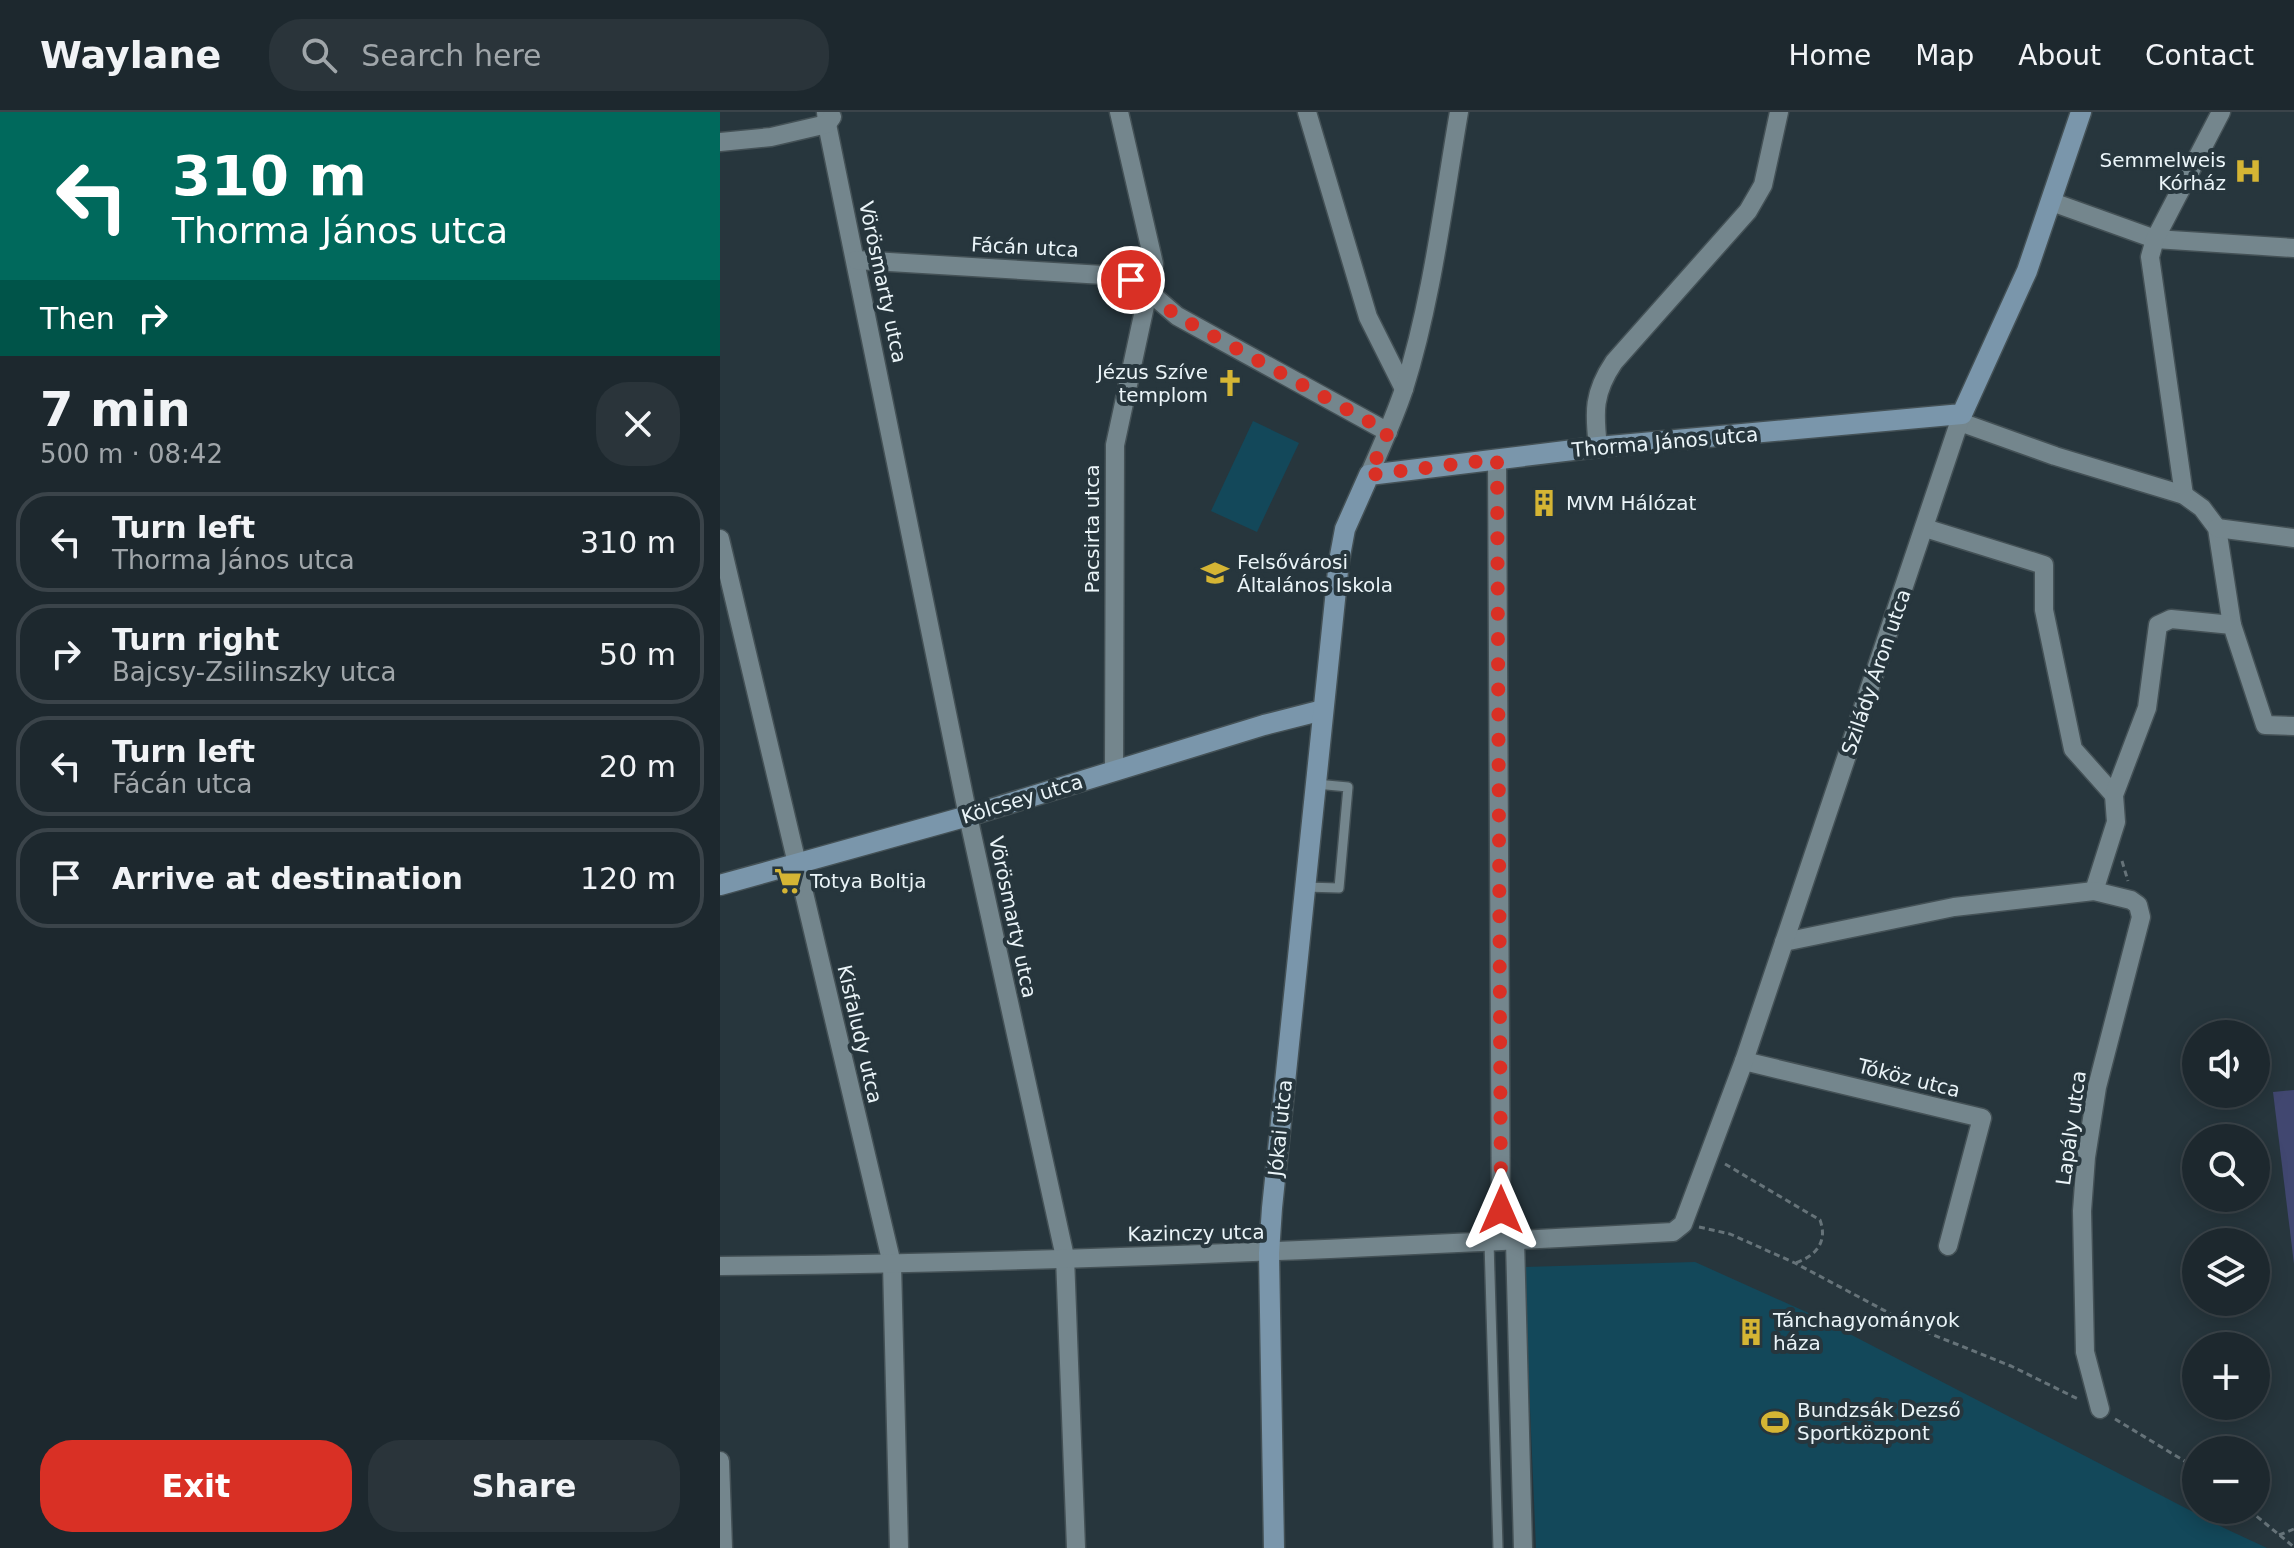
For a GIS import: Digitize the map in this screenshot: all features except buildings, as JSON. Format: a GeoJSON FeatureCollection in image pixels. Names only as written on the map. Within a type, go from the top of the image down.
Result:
{"type":"FeatureCollection","features":[{"type":"Feature","properties":{"kind":"street","name":"Pacsirta utca"},"geometry":{"type":"LineString","coordinates":[[1114,770],[1115,445],[1154,264],[1119,112]]}},
{"type":"Feature","properties":{"kind":"street"},"geometry":{"type":"LineString","coordinates":[[1307,112],[1368,317],[1404,389]]}},
{"type":"Feature","properties":{"kind":"street"},"geometry":{"type":"LineString","coordinates":[[1369,475],[1404,389],[1428,295],[1459,112]]}},
{"type":"Feature","properties":{"kind":"street"},"geometry":{"type":"LineString","coordinates":[[1598,447],[1594,415],[1603,379],[1614,362],[1748,211],[1763,185],[1779,112]]}},
{"type":"Feature","properties":{"kind":"street","name":"Szilády Áron utca"},"geometry":{"type":"LineString","coordinates":[[1678,1228],[1744,1061],[1961,418],[2027,271],[2081,112]]}},
{"type":"Feature","properties":{"kind":"street"},"geometry":{"type":"LineString","coordinates":[[2184,495],[2150,267],[2155,239],[2221,112]]}},
{"type":"Feature","properties":{"kind":"street"},"geometry":{"type":"LineString","coordinates":[[720,142],[771,137],[830,116]]}},
{"type":"Feature","properties":{"kind":"street","name":"Vörösmarty utca"},"geometry":{"type":"LineString","coordinates":[[830,116],[968,816],[1065,1257],[1076,1548]]}},
{"type":"Feature","properties":{"kind":"street"},"geometry":{"type":"LineString","coordinates":[[2052,202],[2155,239],[2294,248]]}},
{"type":"Feature","properties":{"kind":"street","name":"Fácán utca"},"geometry":{"type":"LineString","coordinates":[[856,260],[1103,273],[1131,280],[1177,316],[1388,432]]}},
{"type":"Feature","properties":{"kind":"street"},"geometry":{"type":"LineString","coordinates":[[1961,418],[2055,456],[2184,495],[2202,508],[2217,528],[2232,625],[2265,725],[2294,726]]}},
{"type":"Feature","properties":{"kind":"street","name":"Thorma János utca"},"geometry":{"type":"LineString","coordinates":[[1369,475],[1598,447],[1961,418]]}},
{"type":"Feature","properties":{"kind":"street"},"geometry":{"type":"LineString","coordinates":[[1497,459],[1502,1241],[1523,1548]]}},
{"type":"Feature","properties":{"kind":"street","name":"Jókai utca"},"geometry":{"type":"LineString","coordinates":[[1274,1548],[1269,1253],[1341,547],[1353,508],[1369,475]]}},
{"type":"Feature","properties":{"kind":"street"},"geometry":{"type":"LineString","coordinates":[[1925,528],[2044,565],[2044,610],[2073,749],[2114,795]]}},
{"type":"Feature","properties":{"kind":"street"},"geometry":{"type":"LineString","coordinates":[[2217,528],[2294,538]]}},
{"type":"Feature","properties":{"kind":"street","name":"Kisfaludy utca"},"geometry":{"type":"LineString","coordinates":[[720,539],[892,1264],[899,1548]]}},
{"type":"Feature","properties":{"kind":"street"},"geometry":{"type":"LineString","coordinates":[[1784,942],[1954,907],[2094,891],[2116,822],[2114,795],[2147,708],[2158,625],[2171,619],[2232,625]]}},
{"type":"Feature","properties":{"kind":"street","name":"Kölcsey utca"},"geometry":{"type":"LineString","coordinates":[[720,885],[968,816],[1323,710]]}},
{"type":"Feature","properties":{"kind":"street","name":"Lapály utca"},"geometry":{"type":"LineString","coordinates":[[2094,891],[2131,900],[2138,905],[2141,917],[2097,1087],[2086,1157],[2082,1211],[2085,1352],[2100,1409]]}},
{"type":"Feature","properties":{"kind":"street","name":"Tóköz utca"},"geometry":{"type":"LineString","coordinates":[[1744,1061],[1982,1118],[1948,1246]]}},
{"type":"Feature","properties":{"kind":"street","name":"Kazinczy utca"},"geometry":{"type":"LineString","coordinates":[[720,1266],[1269,1253],[1678,1228]]}},
{"type":"Feature","properties":{"kind":"street"},"geometry":{"type":"LineString","coordinates":[[720,1461],[723,1548]]}},
{"type":"Feature","properties":{"kind":"lane"},"geometry":{"type":"LineString","coordinates":[[1305,887],[1339,888],[1348,787],[1316,784]]}},
{"type":"Feature","properties":{"kind":"lane"},"geometry":{"type":"LineString","coordinates":[[1498,1548],[1502,1241]]}},
{"type":"Feature","properties":{"kind":"path"},"geometry":{"type":"LineString","coordinates":[[1710,1152],[1733,1170],[1820,1220],[1823,1238],[1818,1248],[1813,1255],[1795,1263]]}},
{"type":"Feature","properties":{"kind":"path"},"geometry":{"type":"LineString","coordinates":[[1678,1228],[1730,1234],[1795,1263],[1921,1330],[2011,1366],[2100,1409],[2182,1459]]}},
{"type":"Feature","properties":{"kind":"path"},"geometry":{"type":"LineString","coordinates":[[2266,1524],[2294,1547]]}},
{"type":"Feature","properties":{"kind":"path"},"geometry":{"type":"LineString","coordinates":[[2279,1535],[2294,1529]]}},
{"type":"Feature","properties":{"kind":"shaded area"},"geometry":{"type":"Polygon","coordinates":[[[1253,421],[1299,443],[1257,532],[1211,511],[1253,421]]]}},
{"type":"Feature","properties":{"kind":"shaded area"},"geometry":{"type":"Polygon","coordinates":[[[2294,1090],[2294,1264],[2273,1092],[2294,1090]]]}},
{"type":"Feature","properties":{"kind":"shaded area","name":"Bundzsák Dezső Sportközpont"},"geometry":{"type":"Polygon","coordinates":[[[1695,1262],[1813,1315],[2182,1506],[2182,1524],[2216,1524],[2267,1548],[1536,1548],[1524,1267],[1695,1262]]]}},
{"type":"Feature","properties":{"kind":"place","name":"Semmelweis Kórház"},"geometry":{"type":"Point","coordinates":[2248,171]}},
{"type":"Feature","properties":{"kind":"place","name":"Jézus Szíve templom"},"geometry":{"type":"Point","coordinates":[1230,383]}},
{"type":"Feature","properties":{"kind":"place","name":"MVM Hálózat"},"geometry":{"type":"Point","coordinates":[1544,503]}},
{"type":"Feature","properties":{"kind":"place","name":"Felsővárosi Általános Iskola"},"geometry":{"type":"Point","coordinates":[1215,573]}},
{"type":"Feature","properties":{"kind":"place","name":"Totya Boltja"},"geometry":{"type":"Point","coordinates":[788,881]}},
{"type":"Feature","properties":{"kind":"place","name":"Tánchagyományok háza"},"geometry":{"type":"Point","coordinates":[1751,1332]}},
{"type":"Feature","properties":{"kind":"place","name":"Bundzsák Dezső Sportközpont"},"geometry":{"type":"Point","coordinates":[1775,1422]}},
{"type":"Feature","properties":{"kind":"route"},"geometry":{"type":"LineString","coordinates":[[1131,280],[1177,316],[1388,432],[1369,475],[1497,459],[1501,1210]]}}]}
